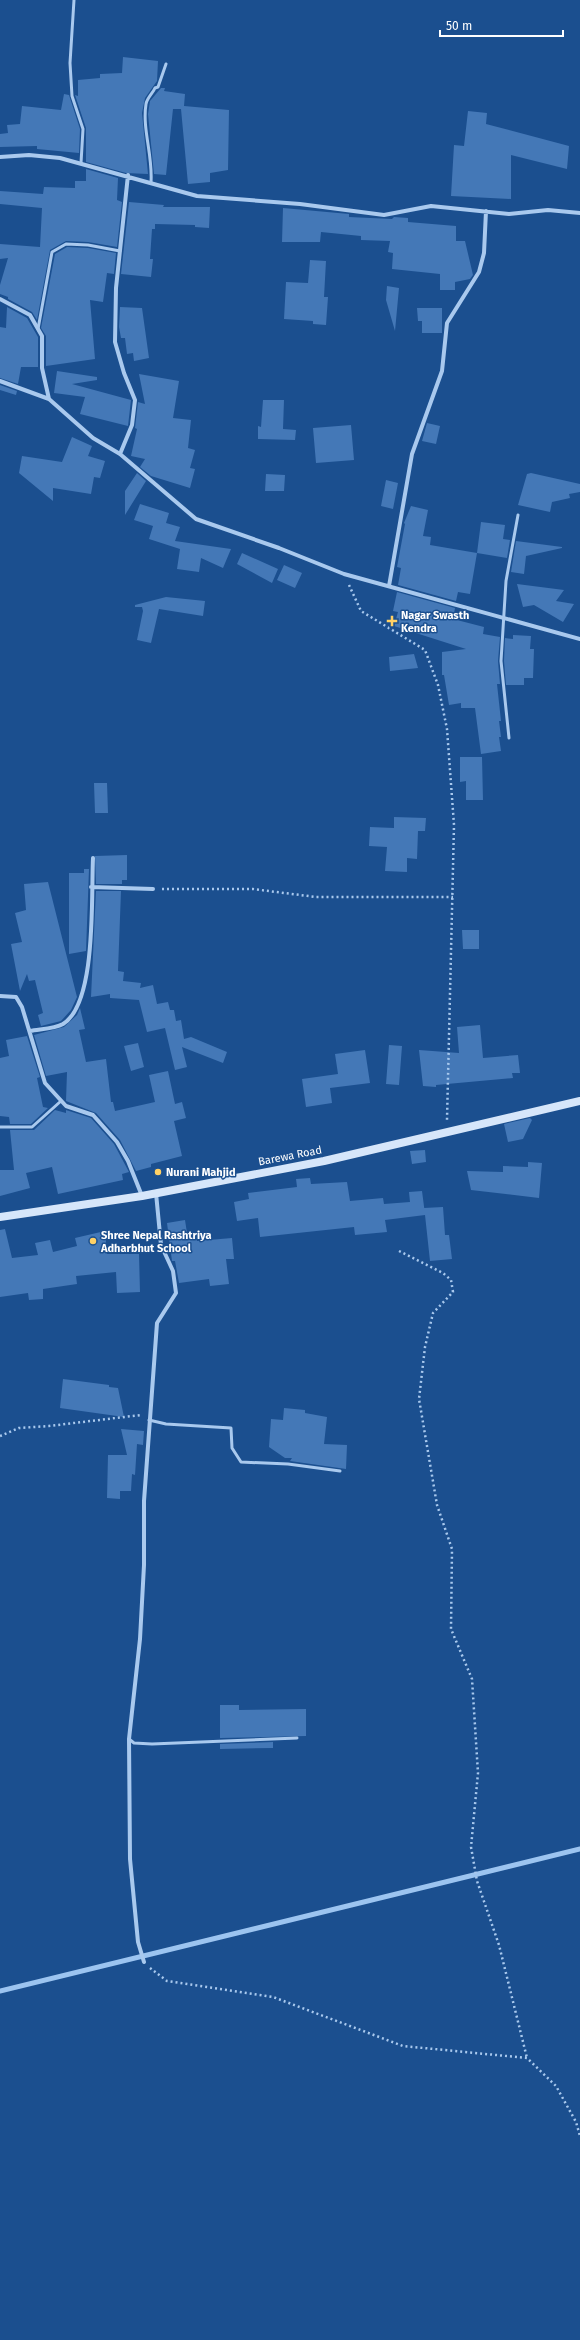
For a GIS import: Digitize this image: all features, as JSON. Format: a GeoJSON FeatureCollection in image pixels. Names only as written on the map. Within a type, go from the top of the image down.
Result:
{"type":"FeatureCollection","features":[{"type":"Feature","properties":{"kind":"main road","name":"Barewa Road"},"geometry":{"type":"LineString","coordinates":[[0,1217],[142,1196],[324,1161],[580,1101]]}},
{"type":"Feature","properties":{"kind":"street"},"geometry":{"type":"LineString","coordinates":[[0,157],[29,154],[60,158],[128,175],[197,196],[300,204],[384,215],[431,206],[509,214],[548,210],[580,213]]}},
{"type":"Feature","properties":{"kind":"street"},"geometry":{"type":"LineString","coordinates":[[120,454],[132,425],[135,400],[124,373],[115,342],[116,288],[128,175]]}},
{"type":"Feature","properties":{"kind":"street"},"geometry":{"type":"LineString","coordinates":[[389,586],[412,454],[442,371],[446,323],[479,272],[484,253],[486,211]]}},
{"type":"Feature","properties":{"kind":"street"},"geometry":{"type":"LineString","coordinates":[[0,299],[30,315],[42,336],[42,368],[49,399]]}},
{"type":"Feature","properties":{"kind":"street"},"geometry":{"type":"LineString","coordinates":[[0,381],[49,399],[93,438],[120,454],[196,519],[279,548],[344,574],[580,639]]}},
{"type":"Feature","properties":{"kind":"street"},"geometry":{"type":"LineString","coordinates":[[30,1031],[62,1025],[73,1016],[81,1000],[88,975],[93,858]]}},
{"type":"Feature","properties":{"kind":"street"},"geometry":{"type":"LineString","coordinates":[[91,887],[153,889]]}},
{"type":"Feature","properties":{"kind":"street"},"geometry":{"type":"LineString","coordinates":[[0,996],[16,997],[22,1007],[45,1083],[66,1106],[93,1115],[117,1142],[128,1161],[142,1196]]}},
{"type":"Feature","properties":{"kind":"street"},"geometry":{"type":"LineString","coordinates":[[144,1962],[138,1942],[130,1859],[129,1739],[140,1639],[150,1420],[157,1323],[176,1293],[173,1271],[161,1245],[156,1193]]}},
{"type":"Feature","properties":{"kind":"lane"},"geometry":{"type":"LineString","coordinates":[[74,0],[70,63],[72,96],[83,129],[81,163]]}},
{"type":"Feature","properties":{"kind":"lane"},"geometry":{"type":"LineString","coordinates":[[151,182],[152,170],[145,120],[146,102],[155,88],[158,87],[166,64]]}},
{"type":"Feature","properties":{"kind":"lane"},"geometry":{"type":"LineString","coordinates":[[38,329],[52,252],[66,244],[88,245],[120,251]]}},
{"type":"Feature","properties":{"kind":"lane"},"geometry":{"type":"LineString","coordinates":[[509,738],[501,661],[506,581],[518,515]]}},
{"type":"Feature","properties":{"kind":"lane"},"geometry":{"type":"LineString","coordinates":[[0,1127],[32,1127],[61,1101]]}},
{"type":"Feature","properties":{"kind":"lane"},"geometry":{"type":"LineString","coordinates":[[150,1420],[166,1424],[231,1428],[232,1448],[241,1462],[288,1464],[340,1471]]}},
{"type":"Feature","properties":{"kind":"lane"},"geometry":{"type":"LineString","coordinates":[[129,1739],[134,1743],[152,1744],[297,1738]]}},
{"type":"Feature","properties":{"kind":"path"},"geometry":{"type":"LineString","coordinates":[[344,574],[361,611],[425,650],[438,685],[447,729],[452,785],[453,897],[447,1131]]}},
{"type":"Feature","properties":{"kind":"path"},"geometry":{"type":"LineString","coordinates":[[153,889],[253,889],[316,897],[453,897]]}},
{"type":"Feature","properties":{"kind":"path"},"geometry":{"type":"LineString","coordinates":[[399,1251],[443,1273],[451,1280],[453,1292],[433,1313],[425,1347],[419,1399],[437,1505],[452,1549],[451,1629],[472,1679],[478,1773],[471,1847],[477,1881],[499,1945],[528,2058],[556,2086],[576,2122],[580,2136]]}},
{"type":"Feature","properties":{"kind":"path"},"geometry":{"type":"LineString","coordinates":[[0,1436],[19,1428],[141,1415],[150,1420]]}},
{"type":"Feature","properties":{"kind":"path"},"geometry":{"type":"LineString","coordinates":[[144,1962],[167,1981],[273,1997],[403,2046],[528,2058]]}},
{"type":"Feature","properties":{"kind":"building"},"geometry":{"type":"Polygon","coordinates":[[[123,57],[158,61],[157,81],[145,98],[142,113],[148,174],[126,173],[86,162],[86,128],[75,95],[78,96],[78,80],[100,78],[100,74],[122,73],[123,57]]]}},
{"type":"Feature","properties":{"kind":"building"},"geometry":{"type":"Polygon","coordinates":[[[161,88],[165,88],[164,91],[185,94],[184,106],[229,110],[228,170],[210,173],[210,182],[188,184],[181,109],[173,109],[166,175],[154,174],[148,114],[150,101],[161,88]]]}},
{"type":"Feature","properties":{"kind":"building"},"geometry":{"type":"Polygon","coordinates":[[[64,94],[69,95],[80,129],[79,153],[37,149],[37,146],[0,147],[0,134],[8,133],[7,125],[20,124],[22,106],[61,110],[64,94]]]}},
{"type":"Feature","properties":{"kind":"building"},"geometry":{"type":"Polygon","coordinates":[[[468,111],[487,113],[486,124],[569,146],[567,169],[511,155],[511,199],[451,196],[454,145],[464,146],[468,111]]]}},
{"type":"Feature","properties":{"kind":"building"},"geometry":{"type":"Polygon","coordinates":[[[86,169],[118,178],[117,200],[122,202],[117,247],[88,242],[66,241],[50,250],[37,320],[32,312],[8,299],[8,297],[0,294],[0,285],[8,258],[0,259],[0,244],[40,247],[42,208],[0,204],[0,191],[43,194],[44,187],[75,188],[75,181],[86,181],[86,169]]]}},
{"type":"Feature","properties":{"kind":"building"},"geometry":{"type":"Polygon","coordinates":[[[129,202],[164,205],[163,207],[210,207],[209,228],[195,227],[195,225],[155,224],[155,229],[152,229],[150,259],[153,259],[151,277],[121,274],[129,202]]]}},
{"type":"Feature","properties":{"kind":"building"},"geometry":{"type":"Polygon","coordinates":[[[283,208],[349,214],[349,217],[392,219],[394,217],[408,218],[408,222],[456,226],[456,241],[465,241],[473,275],[470,279],[455,282],[455,290],[440,290],[440,274],[392,269],[393,253],[388,252],[390,241],[361,240],[361,236],[321,232],[320,242],[282,242],[283,208]]]}},
{"type":"Feature","properties":{"kind":"building"},"geometry":{"type":"Polygon","coordinates":[[[67,247],[88,248],[116,253],[114,274],[107,273],[103,302],[90,300],[95,359],[46,366],[46,336],[41,328],[55,254],[67,247]]]}},
{"type":"Feature","properties":{"kind":"building"},"geometry":{"type":"Polygon","coordinates":[[[310,260],[326,261],[324,297],[328,297],[326,325],[313,324],[313,321],[284,319],[286,282],[308,283],[310,260]]]}},
{"type":"Feature","properties":{"kind":"building"},"geometry":{"type":"Polygon","coordinates":[[[387,286],[399,288],[395,331],[386,300],[387,286]]]}},
{"type":"Feature","properties":{"kind":"building"},"geometry":{"type":"Polygon","coordinates":[[[7,307],[27,318],[38,337],[38,367],[21,367],[18,384],[0,378],[0,327],[6,328],[7,307]]]}},
{"type":"Feature","properties":{"kind":"building"},"geometry":{"type":"Polygon","coordinates":[[[120,307],[142,308],[149,358],[134,361],[133,353],[127,354],[125,338],[121,338],[119,327],[120,307]]]}},
{"type":"Feature","properties":{"kind":"building"},"geometry":{"type":"Polygon","coordinates":[[[417,308],[442,308],[442,333],[422,333],[422,321],[418,321],[417,308]]]}},
{"type":"Feature","properties":{"kind":"building"},"geometry":{"type":"Polygon","coordinates":[[[57,371],[97,377],[97,380],[72,384],[131,400],[128,426],[80,414],[85,397],[54,393],[57,371]]]}},
{"type":"Feature","properties":{"kind":"building"},"geometry":{"type":"Polygon","coordinates":[[[139,374],[179,381],[173,418],[191,420],[188,448],[195,450],[190,468],[195,469],[190,488],[151,476],[140,467],[145,459],[131,456],[137,429],[135,428],[138,402],[145,404],[139,374]]]}},
{"type":"Feature","properties":{"kind":"building"},"geometry":{"type":"Polygon","coordinates":[[[0,385],[17,391],[16,395],[0,390],[0,385]]]}},
{"type":"Feature","properties":{"kind":"building"},"geometry":{"type":"Polygon","coordinates":[[[263,400],[284,400],[283,429],[296,430],[295,440],[258,439],[258,426],[261,427],[263,400]]]}},
{"type":"Feature","properties":{"kind":"building"},"geometry":{"type":"Polygon","coordinates":[[[427,423],[440,426],[436,444],[422,441],[427,423]]]}},
{"type":"Feature","properties":{"kind":"building"},"geometry":{"type":"Polygon","coordinates":[[[351,425],[354,460],[316,463],[313,428],[351,425]]]}},
{"type":"Feature","properties":{"kind":"building"},"geometry":{"type":"Polygon","coordinates":[[[72,437],[92,446],[88,456],[105,461],[100,478],[94,477],[91,494],[53,488],[53,501],[19,473],[22,456],[62,462],[72,437]]]}},
{"type":"Feature","properties":{"kind":"building"},"geometry":{"type":"Polygon","coordinates":[[[137,473],[146,481],[125,515],[125,491],[137,473]]]}},
{"type":"Feature","properties":{"kind":"building"},"geometry":{"type":"Polygon","coordinates":[[[531,473],[580,484],[580,492],[569,494],[570,498],[552,502],[550,512],[518,505],[527,474],[531,473]]]}},
{"type":"Feature","properties":{"kind":"building"},"geometry":{"type":"Polygon","coordinates":[[[266,474],[285,475],[284,491],[265,491],[266,474]]]}},
{"type":"Feature","properties":{"kind":"building"},"geometry":{"type":"Polygon","coordinates":[[[386,480],[398,483],[393,509],[381,506],[386,480]]]}},
{"type":"Feature","properties":{"kind":"building"},"geometry":{"type":"Polygon","coordinates":[[[140,504],[169,513],[166,523],[180,527],[175,541],[231,549],[223,568],[201,558],[199,572],[177,569],[180,549],[149,539],[153,526],[134,520],[140,504]]]}},
{"type":"Feature","properties":{"kind":"building"},"geometry":{"type":"Polygon","coordinates":[[[411,506],[428,510],[423,536],[431,537],[430,545],[477,553],[470,594],[458,592],[456,601],[398,585],[401,568],[397,567],[404,523],[411,506]]]}},
{"type":"Feature","properties":{"kind":"building"},"geometry":{"type":"Polygon","coordinates":[[[481,522],[505,525],[503,539],[510,540],[507,558],[477,553],[481,522]]]}},
{"type":"Feature","properties":{"kind":"building"},"geometry":{"type":"Polygon","coordinates":[[[516,541],[562,548],[526,556],[524,574],[511,572],[516,541]]]}},
{"type":"Feature","properties":{"kind":"building"},"geometry":{"type":"Polygon","coordinates":[[[242,553],[278,569],[272,583],[237,564],[242,553]]]}},
{"type":"Feature","properties":{"kind":"building"},"geometry":{"type":"Polygon","coordinates":[[[284,565],[302,573],[295,588],[277,580],[284,565]]]}},
{"type":"Feature","properties":{"kind":"building"},"geometry":{"type":"Polygon","coordinates":[[[517,584],[564,590],[556,601],[574,604],[563,622],[534,605],[523,607],[517,584]]]}},
{"type":"Feature","properties":{"kind":"building"},"geometry":{"type":"Polygon","coordinates":[[[397,592],[455,608],[453,619],[484,627],[483,634],[500,637],[498,661],[500,684],[497,684],[501,721],[499,721],[501,737],[499,737],[501,751],[481,754],[475,708],[461,708],[461,703],[449,705],[444,675],[442,675],[442,652],[466,649],[394,626],[398,612],[393,611],[397,592]]]}},
{"type":"Feature","properties":{"kind":"building"},"geometry":{"type":"Polygon","coordinates":[[[166,597],[205,601],[203,616],[159,609],[151,643],[137,640],[143,611],[142,607],[135,607],[135,605],[166,597]]]}},
{"type":"Feature","properties":{"kind":"building"},"geometry":{"type":"Polygon","coordinates":[[[513,635],[531,636],[530,649],[534,649],[533,678],[524,678],[524,685],[506,685],[504,661],[505,638],[513,639],[513,635]]]}},
{"type":"Feature","properties":{"kind":"building"},"geometry":{"type":"Polygon","coordinates":[[[414,654],[418,668],[390,671],[389,657],[414,654]]]}},
{"type":"Feature","properties":{"kind":"building"},"geometry":{"type":"Polygon","coordinates":[[[460,757],[482,757],[483,800],[466,800],[466,781],[460,782],[460,757]]]}},
{"type":"Feature","properties":{"kind":"building"},"geometry":{"type":"Polygon","coordinates":[[[94,783],[107,783],[108,813],[95,813],[94,783]]]}},
{"type":"Feature","properties":{"kind":"building"},"geometry":{"type":"Polygon","coordinates":[[[394,817],[426,818],[425,831],[418,831],[417,859],[407,858],[407,872],[385,871],[387,847],[369,846],[370,827],[394,828],[394,817]]]}},
{"type":"Feature","properties":{"kind":"building"},"geometry":{"type":"Polygon","coordinates":[[[127,855],[127,880],[122,880],[122,884],[96,884],[95,856],[127,855]]]}},
{"type":"Feature","properties":{"kind":"building"},"geometry":{"type":"Polygon","coordinates":[[[84,869],[89,869],[86,951],[69,954],[69,873],[84,873],[84,869]]]}},
{"type":"Feature","properties":{"kind":"building"},"geometry":{"type":"Polygon","coordinates":[[[48,882],[77,997],[71,1010],[61,1021],[41,1026],[38,1015],[43,1013],[35,980],[29,981],[27,974],[20,991],[11,944],[22,942],[15,913],[26,910],[24,884],[48,882]]]}},
{"type":"Feature","properties":{"kind":"building"},"geometry":{"type":"Polygon","coordinates":[[[96,891],[121,891],[118,971],[124,972],[123,981],[141,983],[140,988],[153,985],[157,1004],[168,1002],[170,1010],[174,1010],[176,1021],[181,1020],[184,1039],[191,1037],[227,1052],[223,1063],[182,1047],[187,1067],[175,1070],[165,1028],[147,1032],[139,1000],[110,998],[110,994],[91,997],[96,891]]]}},
{"type":"Feature","properties":{"kind":"building"},"geometry":{"type":"Polygon","coordinates":[[[462,930],[479,930],[479,949],[463,949],[462,930]]]}},
{"type":"Feature","properties":{"kind":"building"},"geometry":{"type":"Polygon","coordinates":[[[80,1008],[85,1029],[79,1030],[86,1062],[106,1059],[111,1102],[113,1102],[115,1111],[155,1102],[149,1075],[168,1071],[175,1104],[182,1102],[186,1118],[174,1121],[182,1156],[151,1164],[151,1167],[136,1171],[120,1140],[96,1113],[66,1101],[67,1072],[46,1076],[34,1035],[64,1027],[77,1015],[80,1008]]]}},
{"type":"Feature","properties":{"kind":"building"},"geometry":{"type":"Polygon","coordinates":[[[480,1025],[483,1058],[518,1055],[520,1073],[512,1073],[513,1078],[436,1085],[436,1087],[423,1086],[419,1050],[459,1053],[457,1027],[480,1025]]]}},
{"type":"Feature","properties":{"kind":"building"},"geometry":{"type":"Polygon","coordinates":[[[27,1036],[40,1077],[37,1078],[43,1107],[48,1108],[31,1124],[10,1124],[9,1117],[0,1116],[0,1058],[9,1056],[6,1040],[27,1036]]]}},
{"type":"Feature","properties":{"kind":"building"},"geometry":{"type":"Polygon","coordinates":[[[138,1043],[144,1067],[131,1071],[124,1046],[138,1043]]]}},
{"type":"Feature","properties":{"kind":"building"},"geometry":{"type":"Polygon","coordinates":[[[389,1045],[402,1046],[399,1085],[386,1084],[389,1045]]]}},
{"type":"Feature","properties":{"kind":"building"},"geometry":{"type":"Polygon","coordinates":[[[365,1050],[370,1083],[330,1088],[332,1103],[306,1107],[302,1079],[338,1074],[335,1054],[365,1050]]]}},
{"type":"Feature","properties":{"kind":"building"},"geometry":{"type":"Polygon","coordinates":[[[55,1110],[66,1113],[66,1110],[91,1118],[114,1144],[129,1172],[122,1174],[123,1180],[58,1194],[52,1167],[26,1173],[30,1188],[0,1196],[0,1170],[14,1170],[10,1130],[34,1130],[55,1110]]]}},
{"type":"Feature","properties":{"kind":"building"},"geometry":{"type":"Polygon","coordinates":[[[530,1118],[532,1120],[523,1139],[508,1142],[504,1124],[530,1118]]]}},
{"type":"Feature","properties":{"kind":"building"},"geometry":{"type":"Polygon","coordinates":[[[425,1150],[426,1162],[412,1164],[410,1151],[425,1150]]]}},
{"type":"Feature","properties":{"kind":"building"},"geometry":{"type":"Polygon","coordinates":[[[528,1162],[542,1163],[539,1198],[471,1190],[467,1171],[503,1172],[503,1166],[528,1167],[528,1162]]]}},
{"type":"Feature","properties":{"kind":"building"},"geometry":{"type":"Polygon","coordinates":[[[310,1178],[311,1184],[347,1182],[350,1201],[383,1198],[384,1204],[410,1202],[409,1192],[422,1191],[424,1208],[443,1207],[445,1235],[449,1235],[452,1259],[430,1261],[425,1215],[385,1220],[387,1232],[355,1235],[354,1227],[260,1237],[258,1218],[237,1221],[234,1202],[249,1199],[248,1193],[297,1187],[296,1179],[310,1178]]]}},
{"type":"Feature","properties":{"kind":"building"},"geometry":{"type":"Polygon","coordinates":[[[185,1220],[187,1233],[196,1232],[197,1241],[232,1238],[234,1259],[226,1259],[229,1284],[210,1286],[209,1279],[179,1283],[175,1261],[172,1261],[167,1223],[185,1220]]]}},
{"type":"Feature","properties":{"kind":"building"},"geometry":{"type":"Polygon","coordinates":[[[5,1229],[12,1258],[38,1255],[35,1243],[50,1240],[53,1252],[77,1246],[75,1238],[105,1231],[107,1254],[139,1254],[140,1292],[117,1293],[116,1272],[76,1276],[77,1284],[43,1289],[43,1299],[29,1300],[28,1293],[0,1297],[0,1230],[5,1229]]]}},
{"type":"Feature","properties":{"kind":"building"},"geometry":{"type":"Polygon","coordinates":[[[63,1379],[109,1385],[109,1387],[118,1388],[124,1417],[60,1408],[63,1379]]]}},
{"type":"Feature","properties":{"kind":"building"},"geometry":{"type":"Polygon","coordinates":[[[284,1408],[305,1410],[305,1413],[327,1417],[324,1444],[347,1445],[346,1469],[290,1461],[292,1458],[285,1458],[269,1447],[271,1419],[283,1420],[284,1408]]]}},
{"type":"Feature","properties":{"kind":"building"},"geometry":{"type":"Polygon","coordinates":[[[121,1429],[144,1431],[143,1445],[137,1444],[135,1475],[132,1474],[131,1491],[120,1491],[120,1499],[107,1498],[108,1455],[127,1455],[121,1429]]]}},
{"type":"Feature","properties":{"kind":"building"},"geometry":{"type":"Polygon","coordinates":[[[220,1705],[239,1705],[239,1710],[306,1709],[306,1736],[220,1738],[220,1705]]]}},
{"type":"Feature","properties":{"kind":"building"},"geometry":{"type":"Polygon","coordinates":[[[273,1742],[273,1748],[220,1749],[220,1744],[273,1742]]]}},
{"type":"Feature","properties":{"kind":"waterway"},"geometry":{"type":"LineString","coordinates":[[0,1991],[580,1849]]}},
{"type":"Feature","properties":{"kind":"place","name":"Nagar Swasth Kendra"},"geometry":{"type":"Point","coordinates":[392,621]}},
{"type":"Feature","properties":{"kind":"place","name":"Nurani Mahjid"},"geometry":{"type":"Point","coordinates":[158,1172]}},
{"type":"Feature","properties":{"kind":"place","name":"Shree Nepal Rashtriya Adharbhut School"},"geometry":{"type":"Point","coordinates":[93,1241]}}]}
